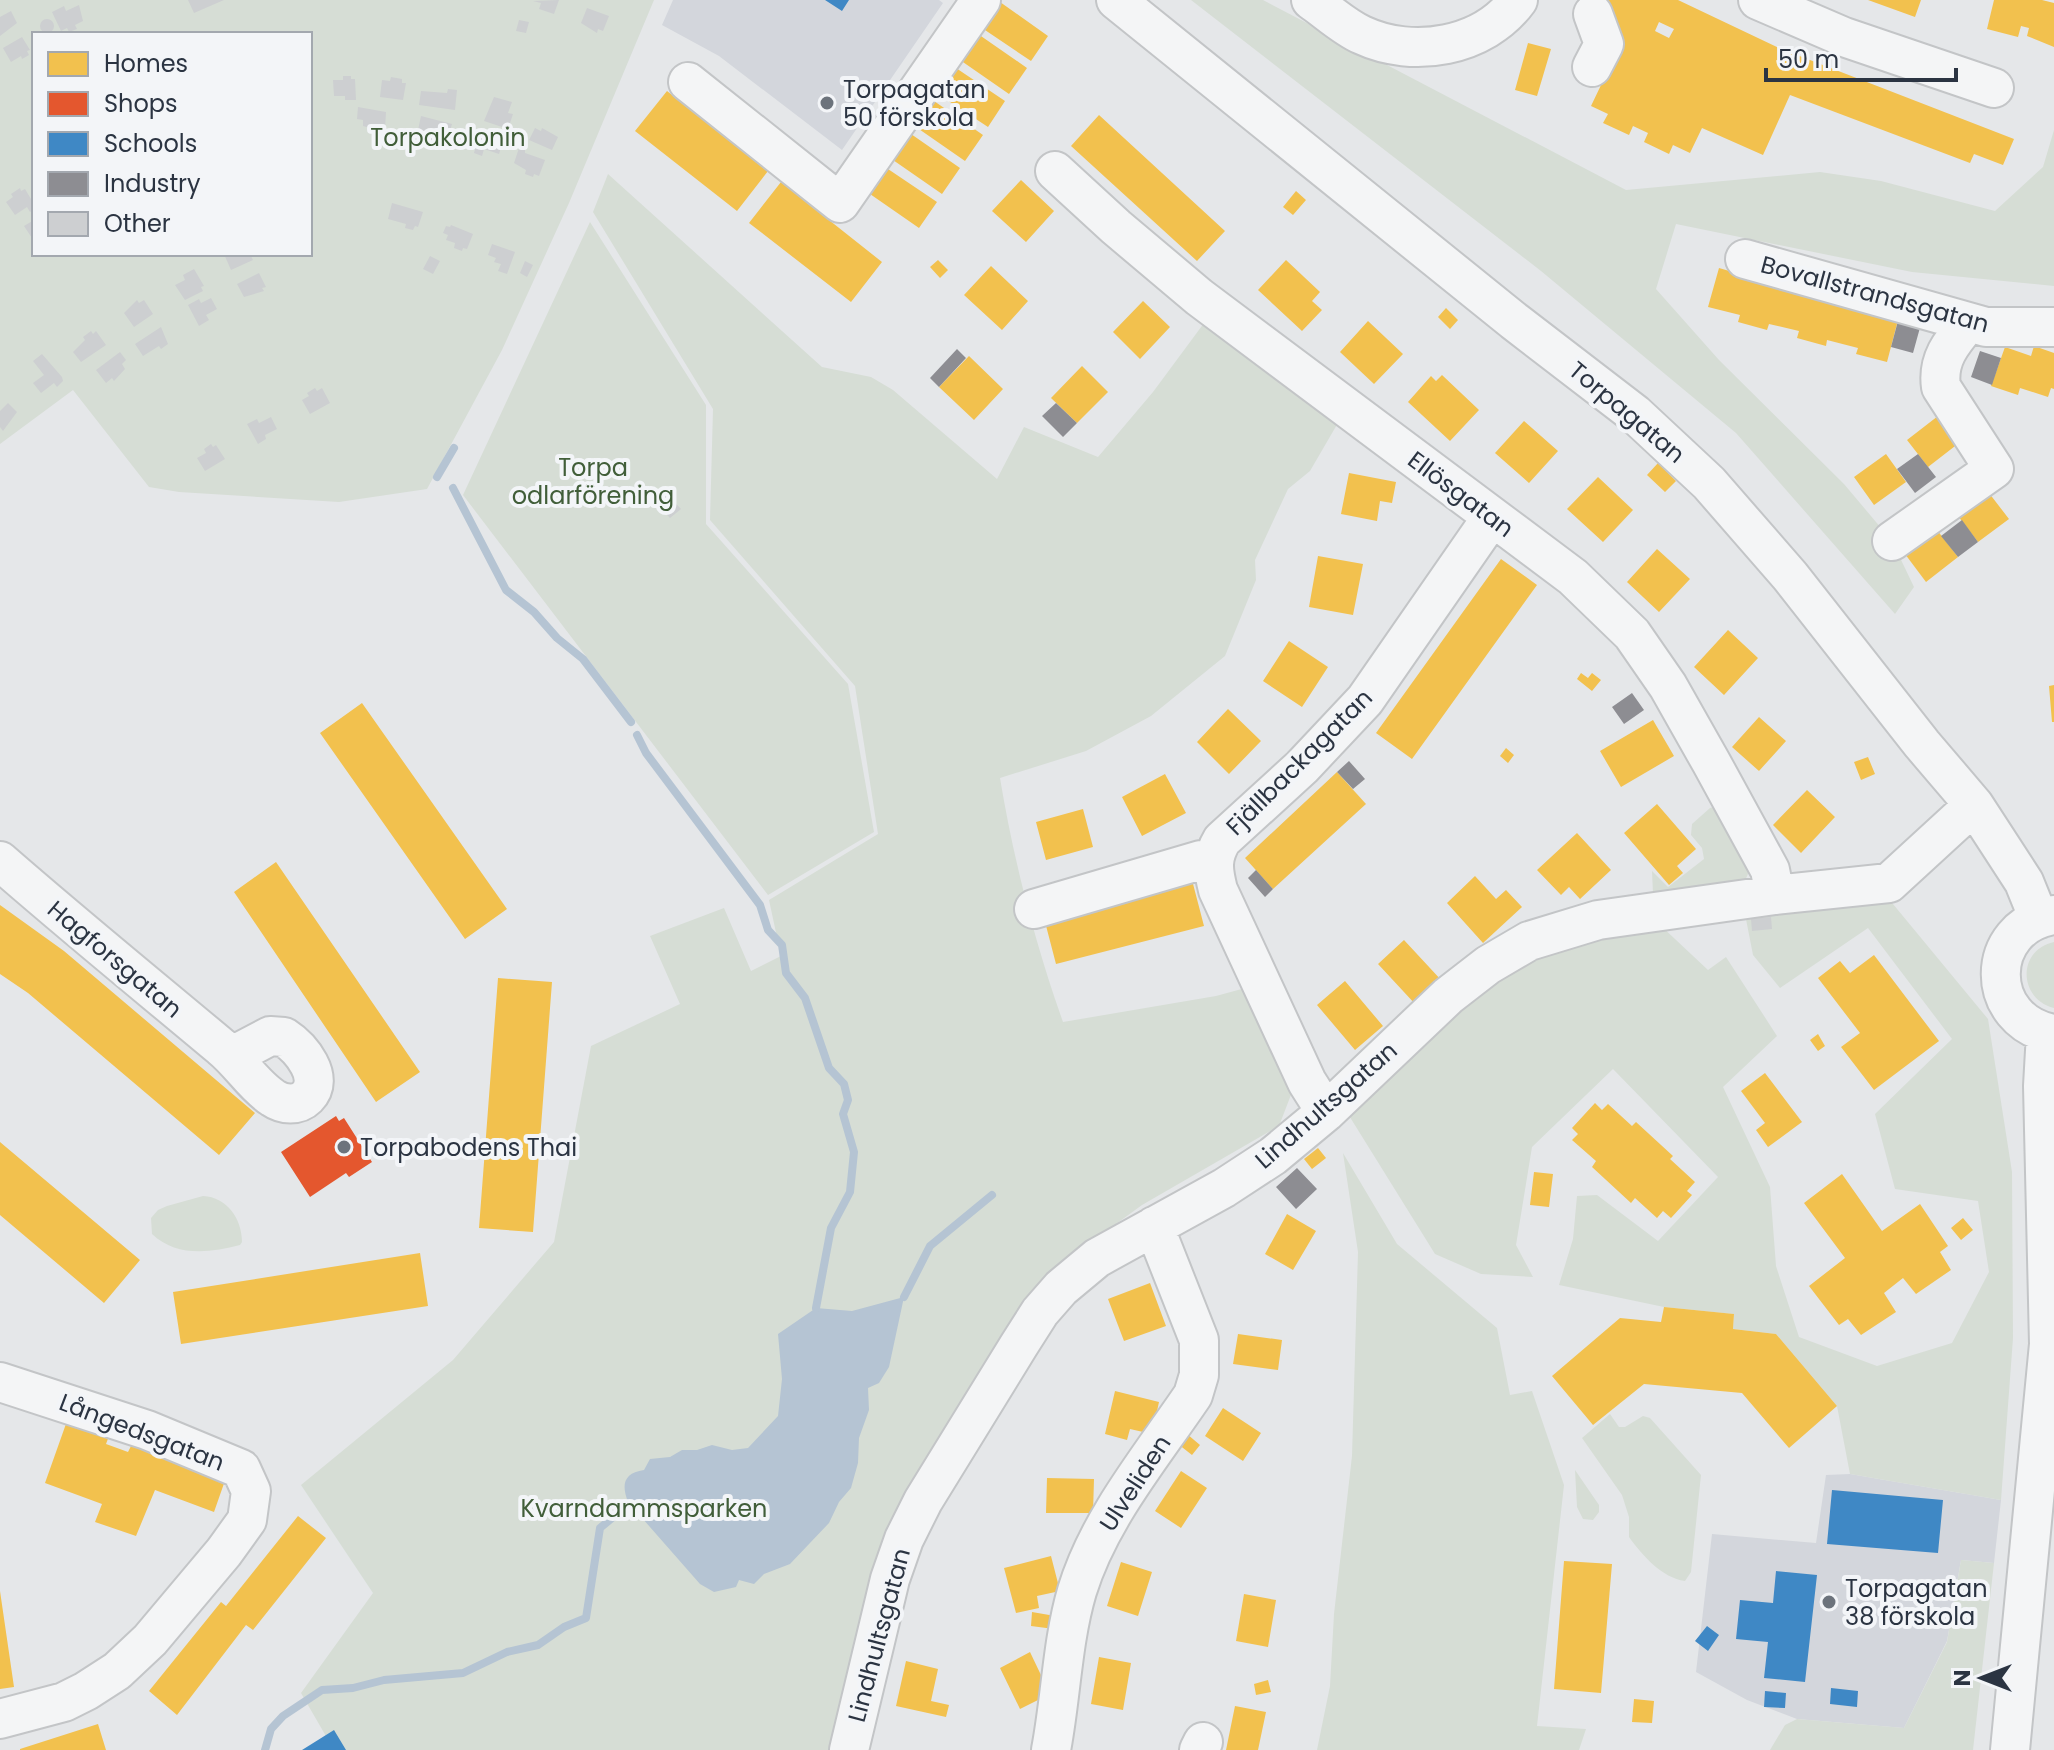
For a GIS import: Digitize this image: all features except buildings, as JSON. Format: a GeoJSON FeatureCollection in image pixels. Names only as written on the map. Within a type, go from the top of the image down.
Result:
{"type":"FeatureCollection","features":[{"type":"Feature","properties":{"kind":"street"},"geometry":{"type":"LineString","coordinates":[[688,82],[840,203],[981,0]]}},
{"type":"Feature","properties":{"kind":"street","name":"Torpagatan"},"geometry":{"type":"LineString","coordinates":[[1116,0],[1514,321],[1635,414],[1698,473],[1790,576],[1974,805],[2047,917]]}},
{"type":"Feature","properties":{"kind":"street"},"geometry":{"type":"LineString","coordinates":[[1311,0],[1359,34],[1383,43],[1414,46],[1446,45],[1477,34],[1509,12],[1518,0]]}},
{"type":"Feature","properties":{"kind":"street"},"geometry":{"type":"LineString","coordinates":[[1758,0],[1844,37],[1994,88]]}},
{"type":"Feature","properties":{"kind":"street"},"geometry":{"type":"LineString","coordinates":[[1592,67],[1604,44],[1593,14]]}},
{"type":"Feature","properties":{"kind":"street","name":"Ellösgatan"},"geometry":{"type":"LineString","coordinates":[[1055,171],[1199,297],[1573,577],[1632,634],[1668,686],[1711,762],[1770,870],[1775,895]]}},
{"type":"Feature","properties":{"kind":"street","name":"Bovallstrandsgatan"},"geometry":{"type":"LineString","coordinates":[[1745,259],[1986,327],[2054,327]]}},
{"type":"Feature","properties":{"kind":"street"},"geometry":{"type":"LineString","coordinates":[[1892,541],[1994,469],[1941,387],[1939,373],[1950,344],[1968,323]]}},
{"type":"Feature","properties":{"kind":"street","name":"Fjällbackagatan"},"geometry":{"type":"LineString","coordinates":[[1326,1112],[1307,1082],[1218,890],[1213,861],[1222,840],[1302,767],[1365,700],[1492,517]]}},
{"type":"Feature","properties":{"kind":"street","name":"Lindhultsgatan"},"geometry":{"type":"LineString","coordinates":[[849,1750],[890,1579],[904,1539],[923,1501],[1040,1312],[1061,1288],[1097,1258],[1224,1188],[1273,1156],[1326,1112],[1448,996],[1488,965],[1529,941],[1598,920],[1775,895],[1889,883],[1974,805]]}},
{"type":"Feature","properties":{"kind":"street"},"geometry":{"type":"LineString","coordinates":[[1034,909],[1201,860],[1213,861]]}},
{"type":"Feature","properties":{"kind":"street","name":"Hagforsgatan"},"geometry":{"type":"LineString","coordinates":[[0,861],[232,1056]]}},
{"type":"Feature","properties":{"kind":"street"},"geometry":{"type":"LineString","coordinates":[[2010,1750],[2017,1664],[2044,1513],[2050,1377],[2043,1086],[2050,1033],[2031,1027],[2014,1012],[2005,998],[2000,976],[2002,960],[2012,939],[2023,928],[2047,917]]}},
{"type":"Feature","properties":{"kind":"street","name":"Ulveliden"},"geometry":{"type":"LineString","coordinates":[[1051,1750],[1076,1594],[1092,1551],[1111,1516],[1193,1395],[1199,1375],[1199,1340],[1154,1226]]}},
{"type":"Feature","properties":{"kind":"street","name":"Långedsgatan"},"geometry":{"type":"LineString","coordinates":[[0,1382],[147,1430],[241,1469],[251,1491],[247,1520],[224,1552],[150,1640],[117,1671],[64,1702],[0,1719]]}},
{"type":"Feature","properties":{"kind":"shaded area","name":"Torpagatan 50 förskola"},"geometry":{"type":"Polygon","coordinates":[[[673,0],[939,0],[943,3],[842,150],[719,56],[662,25],[673,0]]]}},
{"type":"Feature","properties":{"kind":"shaded area","name":"Torpagatan 38 förskola"},"geometry":{"type":"Polygon","coordinates":[[[1850,1474],[2001,1500],[1994,1563],[1961,1560],[1947,1641],[1904,1728],[1797,1719],[1747,1700],[1696,1672],[1712,1534],[1816,1543],[1826,1475],[1850,1474]]]}},
{"type":"Feature","properties":{"kind":"green space","name":"Torpakolonin"},"geometry":{"type":"Polygon","coordinates":[[[0,0],[654,0],[569,203],[502,350],[427,489],[339,502],[179,492],[149,487],[73,390],[0,444],[0,0]]]}},
{"type":"Feature","properties":{"kind":"green space"},"geometry":{"type":"Polygon","coordinates":[[[1191,0],[1263,0],[1626,190],[1820,172],[1881,181],[1995,211],[2043,167],[2054,130],[2054,286],[1912,272],[1676,224],[1656,289],[1719,360],[1844,484],[1892,541],[1914,587],[1895,614],[1736,433],[1541,271],[1191,0]]]}},
{"type":"Feature","properties":{"kind":"green space","name":"Kvarndammsparken"},"geometry":{"type":"Polygon","coordinates":[[[608,174],[822,367],[871,377],[893,390],[997,479],[1024,427],[1098,457],[1153,392],[1210,315],[1342,416],[1310,471],[1288,489],[1255,560],[1256,580],[1225,656],[1151,716],[1086,751],[1000,778],[1026,902],[1063,1022],[1216,996],[1249,987],[1294,1087],[1279,1126],[1142,1205],[1065,1261],[1004,1338],[830,1750],[334,1750],[301,1693],[373,1593],[301,1485],[453,1360],[554,1242],[591,1046],[680,1004],[650,936],[724,908],[751,971],[781,956],[769,900],[878,834],[855,686],[710,520],[713,409],[593,212],[608,174]]]}},
{"type":"Feature","properties":{"kind":"green space","name":"Torpa odlarförening"},"geometry":{"type":"Polygon","coordinates":[[[590,222],[706,405],[706,524],[848,684],[874,832],[768,895],[463,495],[590,222]]]}},
{"type":"Feature","properties":{"kind":"green space"},"geometry":{"type":"Polygon","coordinates":[[[1716,806],[1754,860],[1744,883],[1653,894],[1652,871],[1668,887],[1704,859],[1702,848],[1691,835],[1692,824],[1716,806]]]}},
{"type":"Feature","properties":{"kind":"green space"},"geometry":{"type":"Polygon","coordinates":[[[1888,898],[1988,1019],[2012,1172],[2013,1338],[2001,1500],[1850,1474],[1837,1406],[1776,1334],[1733,1329],[1734,1314],[1664,1307],[1559,1285],[1573,1239],[1577,1196],[1597,1195],[1658,1241],[1718,1177],[1613,1069],[1532,1147],[1516,1245],[1533,1277],[1481,1274],[1435,1254],[1348,1114],[1458,1001],[1572,938],[1659,924],[1708,970],[1726,957],[1777,1036],[1723,1087],[1770,1187],[1776,1266],[1799,1337],[1877,1366],[1952,1343],[1989,1272],[1978,1201],[1895,1189],[1875,1114],[1952,1039],[1868,928],[1780,988],[1753,955],[1745,914],[1888,898]]]}},
{"type":"Feature","properties":{"kind":"green space"},"geometry":{"type":"Polygon","coordinates":[[[2054,942],[2054,1008],[2034,995],[2027,975],[2033,954],[2054,942]]]}},
{"type":"Feature","properties":{"kind":"green space"},"geometry":{"type":"Polygon","coordinates":[[[1343,1153],[1397,1244],[1497,1328],[1510,1395],[1532,1391],[1564,1485],[1537,1726],[1586,1729],[1579,1750],[1317,1750],[1330,1686],[1334,1614],[1352,1456],[1358,1252],[1343,1153]]]}},
{"type":"Feature","properties":{"kind":"green space"},"geometry":{"type":"Polygon","coordinates":[[[203,1196],[219,1200],[232,1211],[241,1233],[240,1245],[217,1250],[182,1250],[152,1234],[151,1218],[158,1210],[203,1196]]]}},
{"type":"Feature","properties":{"kind":"green space"},"geometry":{"type":"Polygon","coordinates":[[[1610,1414],[1619,1427],[1625,1427],[1643,1416],[1650,1418],[1701,1475],[1691,1572],[1685,1581],[1661,1571],[1629,1537],[1629,1517],[1622,1495],[1582,1438],[1610,1414]]]}},
{"type":"Feature","properties":{"kind":"green space"},"geometry":{"type":"Polygon","coordinates":[[[1575,1470],[1599,1505],[1599,1512],[1593,1520],[1583,1519],[1577,1507],[1575,1470]]]}},
{"type":"Feature","properties":{"kind":"green space"},"geometry":{"type":"Polygon","coordinates":[[[1961,1560],[1994,1563],[1973,1750],[1770,1750],[1785,1725],[1797,1719],[1904,1728],[1947,1642],[1961,1560]]]}},
{"type":"Feature","properties":{"kind":"water"},"geometry":{"type":"Polygon","coordinates":[[[904,1297],[889,1367],[879,1383],[868,1388],[869,1410],[859,1438],[858,1463],[851,1488],[839,1502],[829,1523],[790,1564],[764,1574],[754,1584],[739,1580],[736,1587],[714,1592],[700,1584],[628,1502],[625,1485],[628,1477],[644,1470],[650,1459],[670,1457],[682,1450],[697,1450],[712,1445],[732,1450],[748,1448],[778,1416],[782,1379],[778,1334],[816,1308],[852,1311],[904,1297]]]}},
{"type":"Feature","properties":{"kind":"waterway"},"geometry":{"type":"LineString","coordinates":[[437,477],[454,448]]}},
{"type":"Feature","properties":{"kind":"waterway"},"geometry":{"type":"LineString","coordinates":[[453,488],[506,590],[583,659],[631,722]]}},
{"type":"Feature","properties":{"kind":"waterway"},"geometry":{"type":"LineString","coordinates":[[637,735],[646,753],[760,905],[768,930],[782,945],[786,973],[805,998],[829,1068],[844,1084],[848,1100],[843,1114],[854,1152],[850,1192],[831,1228],[816,1308]]}},
{"type":"Feature","properties":{"kind":"waterway"},"geometry":{"type":"LineString","coordinates":[[904,1297],[930,1246],[992,1195]]}},
{"type":"Feature","properties":{"kind":"waterway"},"geometry":{"type":"LineString","coordinates":[[265,1750],[271,1729],[283,1716],[322,1690],[353,1688],[384,1680],[463,1673],[507,1652],[538,1645],[564,1627],[586,1618],[600,1528],[612,1518]]}},
{"type":"Feature","properties":{"kind":"place","name":"Torpagatan 50 förskola"},"geometry":{"type":"Point","coordinates":[827,103]}},
{"type":"Feature","properties":{"kind":"place","name":"Torpabodens Thai"},"geometry":{"type":"Point","coordinates":[344,1147]}},
{"type":"Feature","properties":{"kind":"place","name":"Torpagatan 38 förskola"},"geometry":{"type":"Point","coordinates":[1829,1602]}}]}
